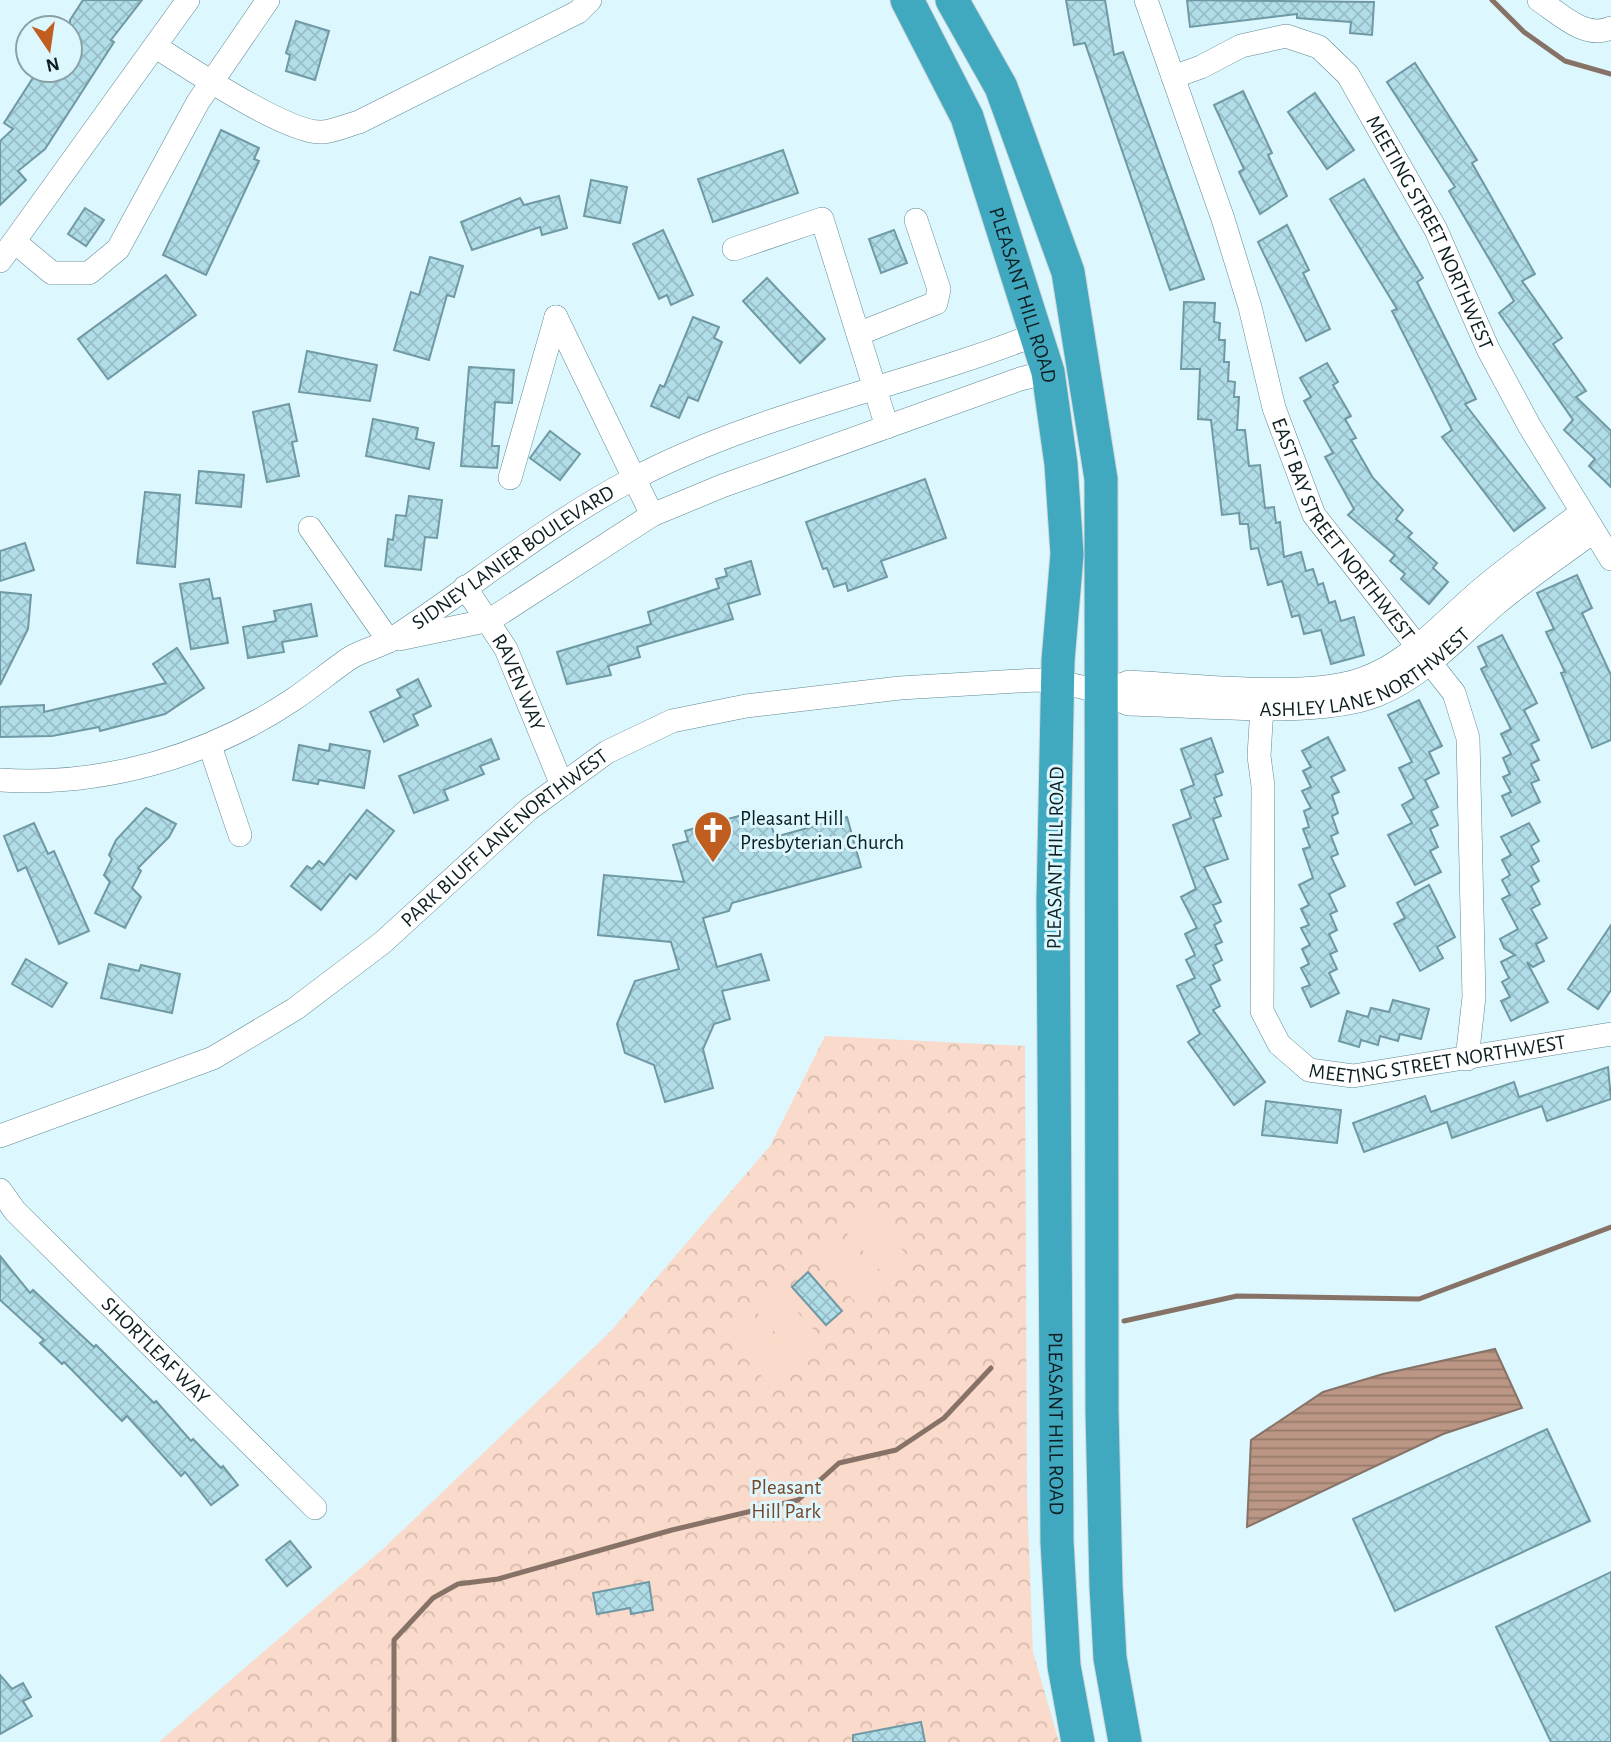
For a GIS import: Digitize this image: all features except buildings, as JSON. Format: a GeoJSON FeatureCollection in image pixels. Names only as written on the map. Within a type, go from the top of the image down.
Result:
{"type":"FeatureCollection","features":[{"type":"Feature","properties":{"kind":"highway","name":"PLEASANT HILL ROAD"},"geometry":{"type":"LineString","coordinates":[[908,0],[967,117],[1048,372],[1061,464],[1067,554],[1057,681],[1053,901],[1057,1542],[1064,1666],[1078,1742]]}},
{"type":"Feature","properties":{"kind":"highway","name":"PLEASANT HILL ROAD"},"geometry":{"type":"LineString","coordinates":[[952,0],[1001,87],[1068,272],[1101,479],[1102,1411],[1110,1658],[1125,1742]]}},
{"type":"Feature","properties":{"kind":"street"},"geometry":{"type":"LineString","coordinates":[[0,261],[16,243],[188,0]]}},
{"type":"Feature","properties":{"kind":"street"},"geometry":{"type":"LineString","coordinates":[[16,243],[52,273],[89,273],[118,249],[210,82],[268,0]]}},
{"type":"Feature","properties":{"kind":"street"},"geometry":{"type":"LineString","coordinates":[[156,47],[210,82],[290,123],[321,133],[359,122],[578,12],[590,0]]}},
{"type":"Feature","properties":{"kind":"street","name":"EAST BAY STREET NORTHWEST"},"geometry":{"type":"LineString","coordinates":[[1146,0],[1223,219],[1250,307],[1274,408],[1314,515],[1454,693],[1468,738],[1474,997],[1467,1059]]}},
{"type":"Feature","properties":{"kind":"street"},"geometry":{"type":"LineString","coordinates":[[1539,0],[1583,29],[1605,31],[1611,28]]}},
{"type":"Feature","properties":{"kind":"street","name":"MEETING STREET NORTHWEST"},"geometry":{"type":"LineString","coordinates":[[1173,77],[1201,67],[1241,46],[1286,36],[1319,47],[1348,75],[1436,230],[1488,349],[1530,427],[1611,559]]}},
{"type":"Feature","properties":{"kind":"street"},"geometry":{"type":"LineString","coordinates":[[734,248],[822,219],[887,427]]}},
{"type":"Feature","properties":{"kind":"street"},"geometry":{"type":"LineString","coordinates":[[858,334],[936,303],[939,289],[916,220]]}},
{"type":"Feature","properties":{"kind":"street"},"geometry":{"type":"LineString","coordinates":[[510,478],[556,317],[632,479],[652,515]]}},
{"type":"Feature","properties":{"kind":"street","name":"SIDNEY LANIER BOULEVARD"},"geometry":{"type":"LineString","coordinates":[[0,780],[84,778],[159,762],[210,746],[293,700],[352,657],[389,641],[569,516],[632,479],[746,430],[1037,334]]}},
{"type":"Feature","properties":{"kind":"street"},"geometry":{"type":"LineString","coordinates":[[310,528],[389,641],[489,620],[652,515],[722,486],[1048,372]]}},
{"type":"Feature","properties":{"kind":"street","name":"ASHLEY LANE NORTHWEST"},"geometry":{"type":"LineString","coordinates":[[1102,692],[1129,682],[1275,688],[1341,685],[1363,679],[1424,653],[1498,603],[1587,523]]}},
{"type":"Feature","properties":{"kind":"street","name":"RAVEN WAY"},"geometry":{"type":"LineString","coordinates":[[465,587],[506,649],[562,785]]}},
{"type":"Feature","properties":{"kind":"street","name":"ASHLEY LANE NORTHWEST"},"geometry":{"type":"LineString","coordinates":[[1057,681],[1102,692],[1128,704],[1262,707],[1348,704],[1402,683],[1424,653]]}},
{"type":"Feature","properties":{"kind":"street","name":"PARK BLUFF LANE NORTHWEST"},"geometry":{"type":"LineString","coordinates":[[0,1136],[213,1058],[295,1009],[383,943],[529,809],[607,752],[671,721],[746,706],[900,688],[1057,681]]}},
{"type":"Feature","properties":{"kind":"street","name":"MEETING STREET NORTHWEST"},"geometry":{"type":"LineString","coordinates":[[1262,707],[1259,756],[1263,786],[1262,1011],[1279,1044],[1309,1070],[1353,1076],[1611,1034]]}},
{"type":"Feature","properties":{"kind":"street"},"geometry":{"type":"LineString","coordinates":[[210,746],[240,835]]}},
{"type":"Feature","properties":{"kind":"street","name":"SHORTLEAF WAY"},"geometry":{"type":"LineString","coordinates":[[0,1190],[15,1210],[315,1508]]}},
{"type":"Feature","properties":{"kind":"green space","name":"Pleasant Hill Park"},"geometry":{"type":"Polygon","coordinates":[[[825,1036],[1025,1046],[1027,1500],[1033,1652],[1059,1742],[159,1742],[384,1548],[610,1332],[770,1146],[825,1036]]]}},
{"type":"Feature","properties":{"kind":"green space"},"geometry":{"type":"Polygon","coordinates":[[[866,1210],[910,1258],[888,1279],[844,1230],[866,1210]]]}},
{"type":"Feature","properties":{"kind":"green space"},"geometry":{"type":"Polygon","coordinates":[[[837,1237],[881,1285],[858,1305],[814,1257],[837,1237]]]}},
{"type":"Feature","properties":{"kind":"green space"},"geometry":{"type":"Polygon","coordinates":[[[778,1291],[822,1339],[800,1360],[756,1311],[778,1291]]]}},
{"type":"Feature","properties":{"kind":"green space"},"geometry":{"type":"Polygon","coordinates":[[[749,1317],[793,1365],[771,1386],[726,1337],[749,1317]]]}},
{"type":"Feature","properties":{"kind":"shaded area"},"geometry":{"type":"Polygon","coordinates":[[[1495,1349],[1522,1408],[1443,1434],[1247,1527],[1251,1440],[1323,1392],[1383,1374],[1495,1349]]]}},
{"type":"Feature","properties":{"kind":"waterway"},"geometry":{"type":"LineString","coordinates":[[1492,0],[1524,32],[1565,61],[1611,74]]}},
{"type":"Feature","properties":{"kind":"waterway"},"geometry":{"type":"LineString","coordinates":[[1124,1321],[1237,1296],[1419,1299],[1611,1227]]}},
{"type":"Feature","properties":{"kind":"waterway"},"geometry":{"type":"LineString","coordinates":[[394,1742],[394,1640],[433,1598],[458,1584],[498,1579],[672,1530],[798,1500],[839,1463],[896,1450],[944,1418],[991,1368]]}},
{"type":"Feature","properties":{"kind":"place","name":"Pleasant Hill Presbyterian Church"},"geometry":{"type":"Point","coordinates":[713,864]}}]}
